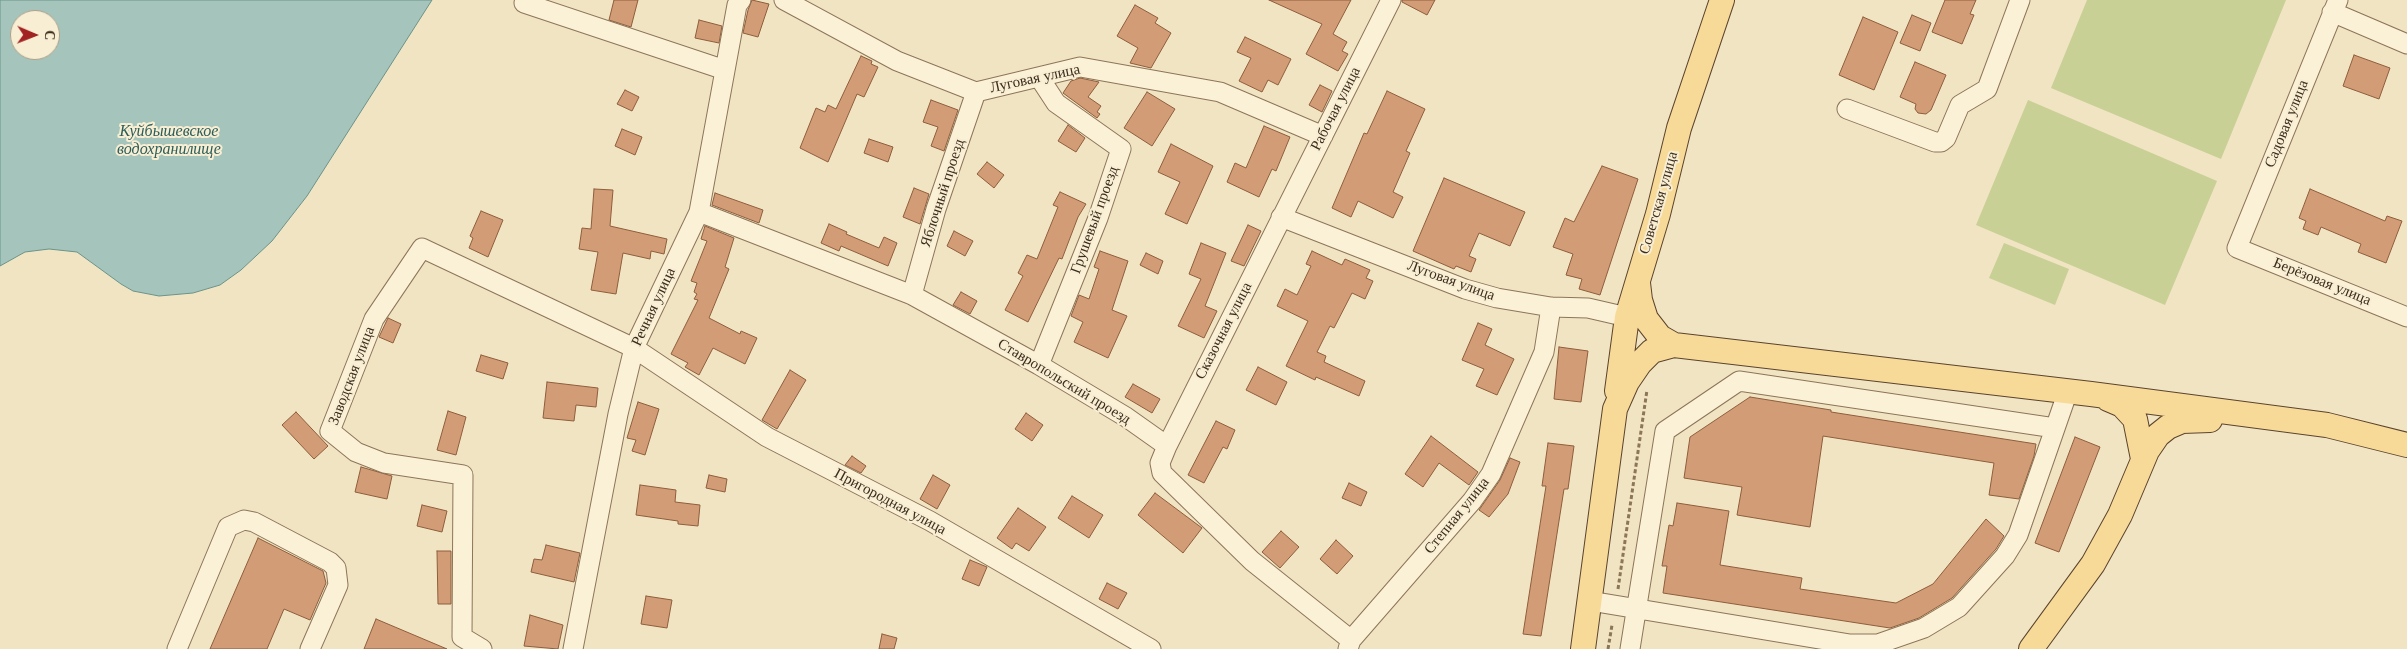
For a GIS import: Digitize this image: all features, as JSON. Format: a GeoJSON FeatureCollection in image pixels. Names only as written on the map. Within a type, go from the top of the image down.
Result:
{"type":"FeatureCollection","features":[{"type":"Feature","properties":{"kind":"main road","name":"Советская улица"},"geometry":{"type":"LineString","coordinates":[[1584,649],[1627,317],[1658,214],[1680,128],[1722,0]]}},
{"type":"Feature","properties":{"kind":"main road"},"geometry":{"type":"LineString","coordinates":[[1638,278],[1640,300],[1646,319],[1660,337],[1674,345]]}},
{"type":"Feature","properties":{"kind":"main road"},"geometry":{"type":"LineString","coordinates":[[1615,410],[1627,382],[1640,363],[1652,351],[1674,345],[2079,392],[2327,425],[2407,446]]}},
{"type":"Feature","properties":{"kind":"main road"},"geometry":{"type":"LineString","coordinates":[[2079,392],[2122,405],[2130,412],[2139,430],[2143,459]]}},
{"type":"Feature","properties":{"kind":"main road"},"geometry":{"type":"LineString","coordinates":[[2031,649],[2093,564],[2120,515],[2143,459],[2158,435],[2168,426],[2182,421],[2203,420],[2327,425]]}},
{"type":"Feature","properties":{"kind":"street","name":"Речная улица"},"geometry":{"type":"LineString","coordinates":[[573,649],[618,414],[634,348],[699,212],[737,5],[741,0]]}},
{"type":"Feature","properties":{"kind":"street"},"geometry":{"type":"LineString","coordinates":[[784,0],[805,5],[897,61],[976,92]]}},
{"type":"Feature","properties":{"kind":"street","name":"Рабочая улица"},"geometry":{"type":"LineString","coordinates":[[1281,217],[1391,0]]}},
{"type":"Feature","properties":{"kind":"street"},"geometry":{"type":"LineString","coordinates":[[1848,109],[1935,142],[1942,142],[1946,138],[1960,105],[1987,89],[2020,0]]}},
{"type":"Feature","properties":{"kind":"street"},"geometry":{"type":"LineString","coordinates":[[524,3],[725,70]]}},
{"type":"Feature","properties":{"kind":"street"},"geometry":{"type":"LineString","coordinates":[[2335,6],[2407,44]]}},
{"type":"Feature","properties":{"kind":"street","name":"Садовая улица"},"geometry":{"type":"LineString","coordinates":[[2237,248],[2335,6]]}},
{"type":"Feature","properties":{"kind":"street","name":"Луговая улица"},"geometry":{"type":"LineString","coordinates":[[976,92],[1080,67],[1220,92],[1323,136]]}},
{"type":"Feature","properties":{"kind":"street","name":"Грушевый проезд"},"geometry":{"type":"LineString","coordinates":[[1038,365],[1098,218],[1121,149],[1056,103],[1039,77]]}},
{"type":"Feature","properties":{"kind":"street","name":"Яблочный проезд"},"geometry":{"type":"LineString","coordinates":[[912,294],[936,209],[976,92]]}},
{"type":"Feature","properties":{"kind":"street","name":"Ставропольский проезд"},"geometry":{"type":"LineString","coordinates":[[699,212],[912,294],[1038,365],[1126,418],[1166,446]]}},
{"type":"Feature","properties":{"kind":"street","name":"Луговая улица"},"geometry":{"type":"LineString","coordinates":[[1281,217],[1466,289],[1497,298],[1552,307],[1588,308],[1627,317]]}},
{"type":"Feature","properties":{"kind":"street","name":"Сказочная улица"},"geometry":{"type":"LineString","coordinates":[[1166,446],[1281,217]]}},
{"type":"Feature","properties":{"kind":"street","name":"Пригородная улица"},"geometry":{"type":"LineString","coordinates":[[422,248],[634,348],[766,437],[930,521],[1151,649]]}},
{"type":"Feature","properties":{"kind":"street","name":"Заводская улица"},"geometry":{"type":"LineString","coordinates":[[422,248],[374,319],[330,431],[356,452],[384,463],[463,475],[462,638],[482,649]]}},
{"type":"Feature","properties":{"kind":"street","name":"Берёзовая улица"},"geometry":{"type":"LineString","coordinates":[[2237,248],[2407,316]]}},
{"type":"Feature","properties":{"kind":"street","name":"Степная улица"},"geometry":{"type":"LineString","coordinates":[[1349,645],[1472,501],[1491,474],[1544,352],[1552,307]]}},
{"type":"Feature","properties":{"kind":"street"},"geometry":{"type":"LineString","coordinates":[[1630,649],[1665,431],[1739,381],[2055,428]]}},
{"type":"Feature","properties":{"kind":"street"},"geometry":{"type":"LineString","coordinates":[[1590,601],[1850,644],[1878,644],[1924,628],[1959,607],[2005,556],[2018,535],[2055,428],[2079,392]]}},
{"type":"Feature","properties":{"kind":"street"},"geometry":{"type":"LineString","coordinates":[[1166,446],[1160,463],[1162,473],[1252,561],[1349,645]]}},
{"type":"Feature","properties":{"kind":"street"},"geometry":{"type":"LineString","coordinates":[[177,649],[228,527],[244,520],[254,522],[330,562],[336,568],[338,585],[310,649]]}},
{"type":"Feature","properties":{"kind":"path"},"geometry":{"type":"LineString","coordinates":[[1616,597],[1648,384]]}},
{"type":"Feature","properties":{"kind":"path"},"geometry":{"type":"LineString","coordinates":[[1608,649],[1612,625]]}},
{"type":"Feature","properties":{"kind":"green space"},"geometry":{"type":"Polygon","coordinates":[[[2087,0],[2286,0],[2221,159],[2051,88],[2087,0]]]}},
{"type":"Feature","properties":{"kind":"green space"},"geometry":{"type":"Polygon","coordinates":[[[2028,100],[2217,181],[2165,305],[1976,225],[2028,100]]]}},
{"type":"Feature","properties":{"kind":"green space"},"geometry":{"type":"Polygon","coordinates":[[[2004,243],[2069,269],[2055,305],[1989,278],[2004,243]]]}},
{"type":"Feature","properties":{"kind":"water","name":"Куйбышевское водохранилище"},"geometry":{"type":"Polygon","coordinates":[[[0,0],[432,0],[307,196],[272,241],[241,270],[220,285],[193,293],[159,296],[133,291],[77,252],[49,249],[25,252],[0,266],[0,0]]]}},
{"type":"Feature","properties":{"kind":"building"},"geometry":{"type":"Polygon","coordinates":[[[614,0],[638,0],[631,27],[609,20],[614,0]]]}},
{"type":"Feature","properties":{"kind":"building"},"geometry":{"type":"Polygon","coordinates":[[[752,0],[769,4],[758,37],[743,33],[752,0]]]}},
{"type":"Feature","properties":{"kind":"building"},"geometry":{"type":"Polygon","coordinates":[[[1269,0],[1351,0],[1333,34],[1347,42],[1342,51],[1348,54],[1338,71],[1306,54],[1322,24],[1269,0]]]}},
{"type":"Feature","properties":{"kind":"building"},"geometry":{"type":"Polygon","coordinates":[[[1402,0],[1435,0],[1427,15],[1402,2],[1402,0]]]}},
{"type":"Feature","properties":{"kind":"building"},"geometry":{"type":"Polygon","coordinates":[[[1945,0],[1976,0],[1970,14],[1974,15],[1962,44],[1932,32],[1945,0]]]}},
{"type":"Feature","properties":{"kind":"building"},"geometry":{"type":"Polygon","coordinates":[[[1135,5],[1158,18],[1155,23],[1171,33],[1151,68],[1130,63],[1138,48],[1117,36],[1135,5]]]}},
{"type":"Feature","properties":{"kind":"building"},"geometry":{"type":"Polygon","coordinates":[[[1912,15],[1931,23],[1920,51],[1900,43],[1912,15]]]}},
{"type":"Feature","properties":{"kind":"building"},"geometry":{"type":"Polygon","coordinates":[[[1863,17],[1898,32],[1874,90],[1839,75],[1863,17]]]}},
{"type":"Feature","properties":{"kind":"building"},"geometry":{"type":"Polygon","coordinates":[[[699,20],[722,26],[719,43],[695,38],[699,20]]]}},
{"type":"Feature","properties":{"kind":"building"},"geometry":{"type":"Polygon","coordinates":[[[1245,37],[1291,59],[1278,85],[1268,80],[1262,92],[1239,81],[1251,58],[1237,52],[1245,37]]]}},
{"type":"Feature","properties":{"kind":"building"},"geometry":{"type":"Polygon","coordinates":[[[2354,55],[2390,68],[2379,99],[2343,86],[2354,55]]]}},
{"type":"Feature","properties":{"kind":"building"},"geometry":{"type":"Polygon","coordinates":[[[861,56],[872,61],[871,64],[878,67],[864,97],[857,94],[828,162],[800,148],[816,108],[825,112],[828,105],[836,109],[861,56]]]}},
{"type":"Feature","properties":{"kind":"building"},"geometry":{"type":"Polygon","coordinates":[[[1915,62],[1946,75],[1931,110],[1926,114],[1918,113],[1915,109],[1916,104],[1900,97],[1915,62]]]}},
{"type":"Feature","properties":{"kind":"building"},"geometry":{"type":"Polygon","coordinates":[[[1080,78],[1099,82],[1088,97],[1101,106],[1097,112],[1100,114],[1097,118],[1063,93],[1071,81],[1080,78]]]}},
{"type":"Feature","properties":{"kind":"building"},"geometry":{"type":"Polygon","coordinates":[[[1320,85],[1332,91],[1322,112],[1309,105],[1320,85]]]}},
{"type":"Feature","properties":{"kind":"building"},"geometry":{"type":"Polygon","coordinates":[[[625,90],[639,97],[632,111],[617,104],[625,90]]]}},
{"type":"Feature","properties":{"kind":"building"},"geometry":{"type":"Polygon","coordinates":[[[1387,91],[1425,109],[1406,151],[1410,153],[1393,192],[1403,197],[1393,218],[1358,201],[1351,217],[1332,208],[1364,133],[1367,134],[1387,91]]]}},
{"type":"Feature","properties":{"kind":"building"},"geometry":{"type":"Polygon","coordinates":[[[1147,92],[1175,109],[1152,146],[1124,128],[1147,92]]]}},
{"type":"Feature","properties":{"kind":"building"},"geometry":{"type":"Polygon","coordinates":[[[931,100],[958,110],[944,151],[931,146],[938,127],[923,122],[931,100]]]}},
{"type":"Feature","properties":{"kind":"building"},"geometry":{"type":"Polygon","coordinates":[[[1068,125],[1085,138],[1076,152],[1058,141],[1068,125]]]}},
{"type":"Feature","properties":{"kind":"building"},"geometry":{"type":"Polygon","coordinates":[[[1264,126],[1290,137],[1276,171],[1272,169],[1259,197],[1227,182],[1235,163],[1246,168],[1264,126]]]}},
{"type":"Feature","properties":{"kind":"building"},"geometry":{"type":"Polygon","coordinates":[[[622,129],[642,137],[635,155],[615,146],[622,129]]]}},
{"type":"Feature","properties":{"kind":"building"},"geometry":{"type":"Polygon","coordinates":[[[869,139],[893,147],[888,162],[864,153],[869,139]]]}},
{"type":"Feature","properties":{"kind":"building"},"geometry":{"type":"Polygon","coordinates":[[[1171,144],[1213,166],[1187,224],[1165,214],[1180,182],[1158,172],[1171,144]]]}},
{"type":"Feature","properties":{"kind":"building"},"geometry":{"type":"Polygon","coordinates":[[[987,162],[1004,175],[994,188],[977,174],[987,162]]]}},
{"type":"Feature","properties":{"kind":"building"},"geometry":{"type":"Polygon","coordinates":[[[1602,166],[1638,179],[1600,295],[1579,289],[1582,279],[1566,275],[1573,254],[1553,247],[1565,218],[1574,222],[1602,166]]]}},
{"type":"Feature","properties":{"kind":"building"},"geometry":{"type":"Polygon","coordinates":[[[1444,178],[1525,212],[1510,246],[1479,233],[1469,256],[1476,259],[1471,272],[1456,266],[1454,269],[1413,251],[1444,178]]]}},
{"type":"Feature","properties":{"kind":"building"},"geometry":{"type":"Polygon","coordinates":[[[914,188],[929,194],[920,224],[903,217],[914,188]]]}},
{"type":"Feature","properties":{"kind":"building"},"geometry":{"type":"Polygon","coordinates":[[[594,189],[613,190],[610,226],[667,239],[664,254],[651,251],[650,259],[623,253],[616,294],[591,290],[598,252],[579,249],[582,228],[591,229],[594,189]]]}},
{"type":"Feature","properties":{"kind":"building"},"geometry":{"type":"Polygon","coordinates":[[[2310,189],[2385,221],[2387,216],[2402,221],[2386,263],[2358,252],[2361,244],[2321,227],[2318,235],[2303,229],[2306,221],[2299,218],[2310,189]]]}},
{"type":"Feature","properties":{"kind":"building"},"geometry":{"type":"Polygon","coordinates":[[[1060,192],[1086,204],[1078,217],[1062,259],[1059,258],[1028,322],[1005,310],[1023,276],[1018,273],[1027,255],[1037,259],[1058,207],[1053,205],[1060,192]]]}},
{"type":"Feature","properties":{"kind":"building"},"geometry":{"type":"Polygon","coordinates":[[[715,193],[763,210],[759,223],[712,205],[715,193]]]}},
{"type":"Feature","properties":{"kind":"building"},"geometry":{"type":"Polygon","coordinates":[[[481,211],[503,220],[488,257],[469,248],[473,238],[470,236],[481,211]]]}},
{"type":"Feature","properties":{"kind":"building"},"geometry":{"type":"Polygon","coordinates":[[[829,224],[847,232],[846,234],[879,248],[884,237],[897,243],[888,266],[841,246],[839,251],[821,243],[829,224]]]}},
{"type":"Feature","properties":{"kind":"building"},"geometry":{"type":"Polygon","coordinates":[[[1248,225],[1261,231],[1244,266],[1231,261],[1248,225]]]}},
{"type":"Feature","properties":{"kind":"building"},"geometry":{"type":"Polygon","coordinates":[[[705,226],[734,238],[725,267],[729,269],[709,318],[740,334],[741,331],[757,338],[745,364],[713,348],[699,375],[685,367],[688,363],[671,354],[698,300],[694,299],[697,294],[694,292],[697,283],[691,281],[707,241],[701,239],[705,226]]]}},
{"type":"Feature","properties":{"kind":"building"},"geometry":{"type":"Polygon","coordinates":[[[954,231],[973,241],[965,256],[947,246],[954,231]]]}},
{"type":"Feature","properties":{"kind":"building"},"geometry":{"type":"Polygon","coordinates":[[[1201,243],[1226,253],[1205,306],[1217,311],[1204,338],[1178,326],[1201,279],[1189,274],[1201,243]]]}},
{"type":"Feature","properties":{"kind":"building"},"geometry":{"type":"Polygon","coordinates":[[[1100,251],[1128,261],[1112,310],[1127,316],[1108,358],[1074,342],[1083,322],[1071,316],[1079,295],[1089,299],[1099,269],[1094,267],[1100,251]]]}},
{"type":"Feature","properties":{"kind":"building"},"geometry":{"type":"Polygon","coordinates":[[[1312,251],[1342,265],[1345,259],[1370,270],[1366,278],[1373,281],[1365,299],[1352,293],[1334,328],[1330,326],[1317,352],[1326,356],[1324,362],[1365,381],[1359,396],[1316,377],[1315,380],[1286,366],[1308,321],[1277,306],[1285,289],[1297,295],[1311,266],[1306,264],[1312,251]]]}},
{"type":"Feature","properties":{"kind":"building"},"geometry":{"type":"Polygon","coordinates":[[[1146,253],[1163,261],[1158,274],[1140,265],[1146,253]]]}},
{"type":"Feature","properties":{"kind":"building"},"geometry":{"type":"Polygon","coordinates":[[[961,292],[977,301],[970,314],[953,305],[961,292]]]}},
{"type":"Feature","properties":{"kind":"building"},"geometry":{"type":"Polygon","coordinates":[[[388,318],[401,324],[393,343],[379,337],[388,318]]]}},
{"type":"Feature","properties":{"kind":"building"},"geometry":{"type":"Polygon","coordinates":[[[1478,323],[1492,329],[1485,345],[1514,359],[1497,395],[1476,386],[1484,369],[1462,360],[1478,323]]]}},
{"type":"Feature","properties":{"kind":"building"},"geometry":{"type":"Polygon","coordinates":[[[1559,347],[1588,351],[1581,402],[1554,399],[1559,347]]]}},
{"type":"Feature","properties":{"kind":"building"},"geometry":{"type":"Polygon","coordinates":[[[481,355],[508,363],[503,379],[476,371],[481,355]]]}},
{"type":"Feature","properties":{"kind":"building"},"geometry":{"type":"Polygon","coordinates":[[[1258,367],[1287,382],[1276,405],[1246,390],[1258,367]]]}},
{"type":"Feature","properties":{"kind":"building"},"geometry":{"type":"Polygon","coordinates":[[[790,370],[806,380],[777,429],[762,420],[790,370]]]}},
{"type":"Feature","properties":{"kind":"building"},"geometry":{"type":"Polygon","coordinates":[[[547,382],[598,388],[596,407],[576,405],[574,421],[543,418],[547,382]]]}},
{"type":"Feature","properties":{"kind":"building"},"geometry":{"type":"Polygon","coordinates":[[[1133,384],[1160,399],[1152,413],[1125,397],[1133,384]]]}},
{"type":"Feature","properties":{"kind":"building"},"geometry":{"type":"Polygon","coordinates":[[[1750,397],[1831,410],[1831,412],[2036,444],[2034,456],[2019,499],[1989,495],[1994,463],[1823,436],[1810,527],[1737,515],[1742,487],[1684,478],[1690,437],[1750,397]]]}},
{"type":"Feature","properties":{"kind":"building"},"geometry":{"type":"Polygon","coordinates":[[[638,402],[659,409],[645,455],[632,451],[636,440],[627,438],[638,402]]]}},
{"type":"Feature","properties":{"kind":"building"},"geometry":{"type":"Polygon","coordinates":[[[448,411],[466,417],[456,455],[437,450],[448,411]]]}},
{"type":"Feature","properties":{"kind":"building"},"geometry":{"type":"Polygon","coordinates":[[[296,412],[328,446],[314,459],[282,425],[296,412]]]}},
{"type":"Feature","properties":{"kind":"building"},"geometry":{"type":"Polygon","coordinates":[[[1026,413],[1043,425],[1032,441],[1015,429],[1026,413]]]}},
{"type":"Feature","properties":{"kind":"building"},"geometry":{"type":"Polygon","coordinates":[[[1216,421],[1235,430],[1227,449],[1223,447],[1204,483],[1188,475],[1216,421]]]}},
{"type":"Feature","properties":{"kind":"building"},"geometry":{"type":"Polygon","coordinates":[[[1431,436],[1478,472],[1469,485],[1439,463],[1423,487],[1405,474],[1431,436]]]}},
{"type":"Feature","properties":{"kind":"building"},"geometry":{"type":"Polygon","coordinates":[[[2075,437],[2100,447],[2059,552],[2035,543],[2075,437]]]}},
{"type":"Feature","properties":{"kind":"building"},"geometry":{"type":"Polygon","coordinates":[[[1548,443],[1574,446],[1568,489],[1564,489],[1541,636],[1523,634],[1546,486],[1542,486],[1548,443]]]}},
{"type":"Feature","properties":{"kind":"building"},"geometry":{"type":"Polygon","coordinates":[[[852,456],[866,466],[861,473],[845,465],[852,456]]]}},
{"type":"Feature","properties":{"kind":"building"},"geometry":{"type":"Polygon","coordinates":[[[1510,458],[1520,462],[1508,494],[1489,517],[1479,510],[1500,480],[1510,458]]]}},
{"type":"Feature","properties":{"kind":"building"},"geometry":{"type":"Polygon","coordinates":[[[361,467],[392,476],[387,499],[355,492],[361,467]]]}},
{"type":"Feature","properties":{"kind":"building"},"geometry":{"type":"Polygon","coordinates":[[[709,475],[727,479],[725,492],[706,488],[709,475]]]}},
{"type":"Feature","properties":{"kind":"building"},"geometry":{"type":"Polygon","coordinates":[[[933,475],[950,485],[937,509],[920,499],[933,475]]]}},
{"type":"Feature","properties":{"kind":"building"},"geometry":{"type":"Polygon","coordinates":[[[1349,483],[1367,492],[1361,506],[1342,498],[1349,483]]]}},
{"type":"Feature","properties":{"kind":"building"},"geometry":{"type":"Polygon","coordinates":[[[640,485],[676,490],[675,502],[700,505],[698,526],[678,524],[678,521],[636,515],[640,485]]]}},
{"type":"Feature","properties":{"kind":"building"},"geometry":{"type":"Polygon","coordinates":[[[1155,493],[1202,528],[1183,553],[1138,515],[1155,493]]]}},
{"type":"Feature","properties":{"kind":"building"},"geometry":{"type":"Polygon","coordinates":[[[1072,496],[1103,515],[1089,538],[1058,518],[1072,496]]]}},
{"type":"Feature","properties":{"kind":"building"},"geometry":{"type":"Polygon","coordinates":[[[1677,503],[1729,511],[1720,565],[1802,578],[1800,589],[1896,603],[1933,584],[1986,519],[2004,536],[1996,549],[1952,598],[1919,618],[1890,628],[1663,593],[1667,566],[1662,566],[1669,525],[1673,526],[1677,503]]]}},
{"type":"Feature","properties":{"kind":"building"},"geometry":{"type":"Polygon","coordinates":[[[422,505],[447,511],[442,532],[417,526],[422,505]]]}},
{"type":"Feature","properties":{"kind":"building"},"geometry":{"type":"Polygon","coordinates":[[[1018,508],[1046,527],[1029,551],[1016,543],[1012,549],[997,538],[1018,508]]]}},
{"type":"Feature","properties":{"kind":"building"},"geometry":{"type":"Polygon","coordinates":[[[1281,531],[1299,547],[1280,568],[1262,552],[1281,531]]]}},
{"type":"Feature","properties":{"kind":"building"},"geometry":{"type":"Polygon","coordinates":[[[258,538],[323,571],[326,583],[310,620],[284,609],[267,649],[210,649],[258,538]]]}},
{"type":"Feature","properties":{"kind":"building"},"geometry":{"type":"Polygon","coordinates":[[[1336,540],[1353,556],[1337,574],[1320,559],[1336,540]]]}},
{"type":"Feature","properties":{"kind":"building"},"geometry":{"type":"Polygon","coordinates":[[[546,545],[580,553],[574,582],[531,572],[534,559],[542,560],[546,545]]]}},
{"type":"Feature","properties":{"kind":"building"},"geometry":{"type":"Polygon","coordinates":[[[437,551],[451,551],[451,604],[438,604],[437,551]]]}},
{"type":"Feature","properties":{"kind":"building"},"geometry":{"type":"Polygon","coordinates":[[[970,560],[987,567],[979,586],[962,579],[970,560]]]}},
{"type":"Feature","properties":{"kind":"building"},"geometry":{"type":"Polygon","coordinates":[[[1107,583],[1127,593],[1118,609],[1099,599],[1107,583]]]}},
{"type":"Feature","properties":{"kind":"building"},"geometry":{"type":"Polygon","coordinates":[[[646,596],[672,600],[667,628],[641,624],[646,596]]]}},
{"type":"Feature","properties":{"kind":"building"},"geometry":{"type":"Polygon","coordinates":[[[530,615],[563,625],[558,649],[524,646],[530,615]]]}},
{"type":"Feature","properties":{"kind":"building"},"geometry":{"type":"Polygon","coordinates":[[[376,619],[447,649],[364,649],[376,619]]]}},
{"type":"Feature","properties":{"kind":"building"},"geometry":{"type":"Polygon","coordinates":[[[882,634],[897,638],[894,649],[879,649],[882,634]]]}}]}
